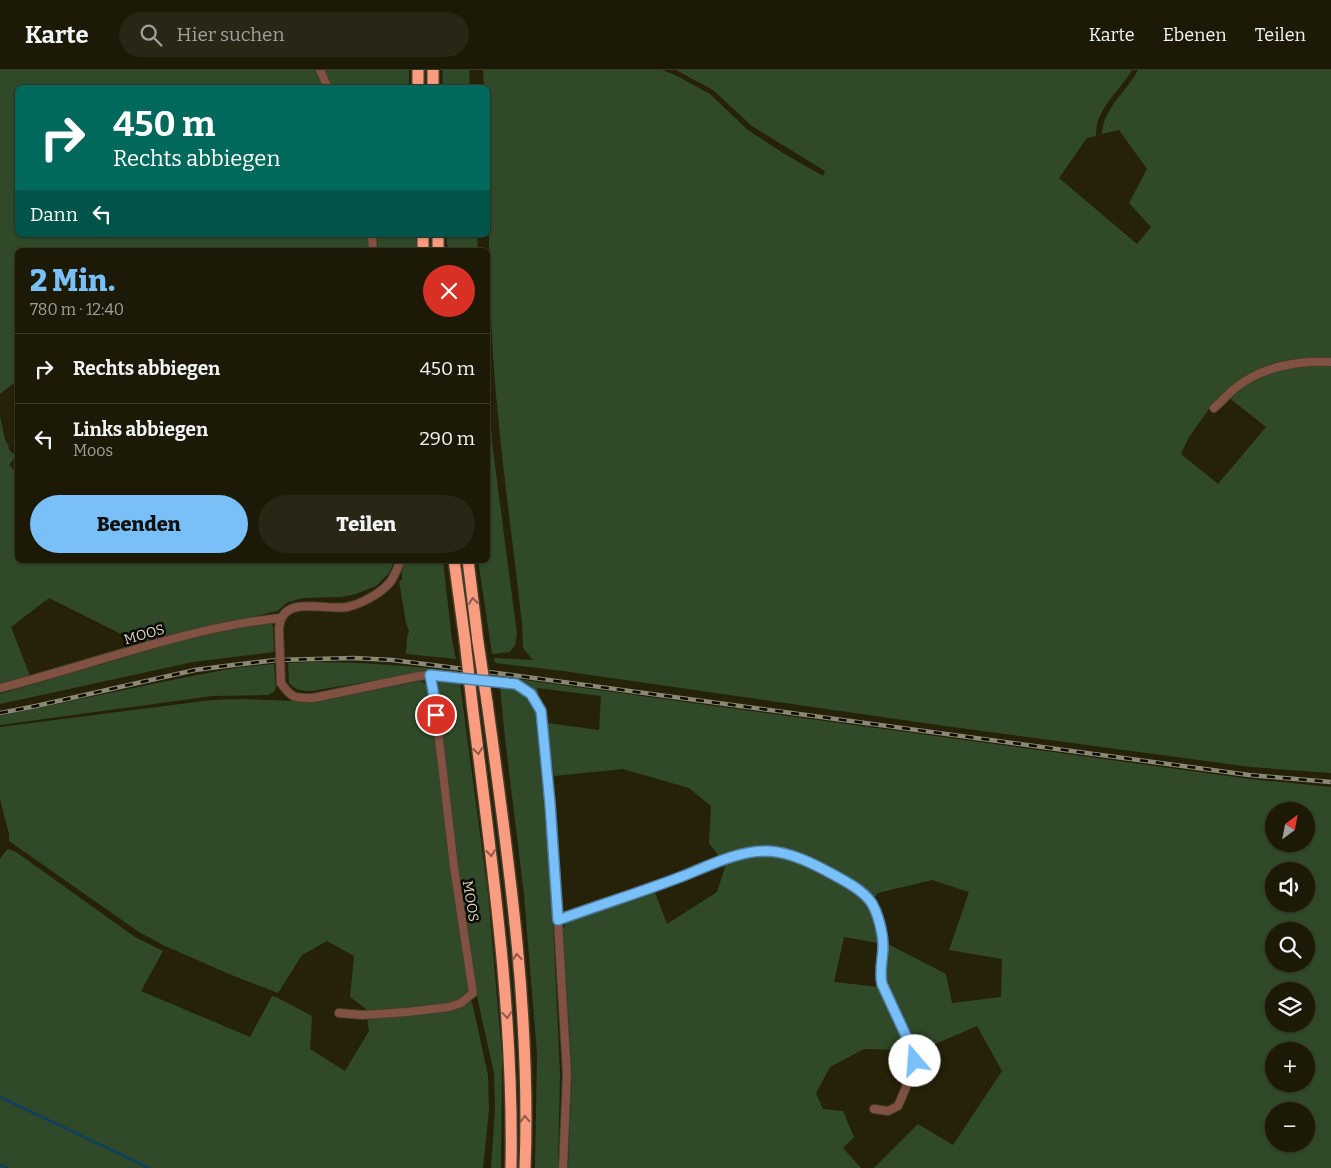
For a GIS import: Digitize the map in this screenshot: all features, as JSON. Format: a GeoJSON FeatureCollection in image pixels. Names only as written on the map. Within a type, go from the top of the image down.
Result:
{"type":"FeatureCollection","features":[{"type":"Feature","properties":{"kind":"highway"},"geometry":{"type":"LineString","coordinates":[[418,70],[418,85]]}},
{"type":"Feature","properties":{"kind":"highway"},"geometry":{"type":"LineString","coordinates":[[433,70],[433,85]]}},
{"type":"Feature","properties":{"kind":"highway"},"geometry":{"type":"LineString","coordinates":[[454,563],[496,895],[504,977],[510,1056],[511,1168]]}},
{"type":"Feature","properties":{"kind":"highway"},"geometry":{"type":"LineString","coordinates":[[468,563],[510,883],[519,975],[524,1056],[525,1168]]}},
{"type":"Feature","properties":{"kind":"street"},"geometry":{"type":"LineString","coordinates":[[320,70],[327,85]]}},
{"type":"Feature","properties":{"kind":"street"},"geometry":{"type":"LineString","coordinates":[[1214,408],[1234,388],[1257,375],[1284,365],[1305,362],[1331,362]]}},
{"type":"Feature","properties":{"kind":"street","name":"MOOS"},"geometry":{"type":"LineString","coordinates":[[0,688],[183,636],[280,618],[290,609],[297,607],[346,607],[359,603],[374,596],[390,582],[400,563]]}},
{"type":"Feature","properties":{"kind":"street"},"geometry":{"type":"LineString","coordinates":[[280,618],[278,630],[281,683],[287,692],[296,698],[314,698],[430,675],[516,684],[531,694],[541,711],[550,804],[567,1074],[563,1168]]}},
{"type":"Feature","properties":{"kind":"street","name":"MOOS"},"geometry":{"type":"LineString","coordinates":[[339,1013],[363,1015],[449,1007],[461,1002],[473,993],[454,867],[430,675]]}},
{"type":"Feature","properties":{"kind":"street"},"geometry":{"type":"LineString","coordinates":[[558,920],[731,857],[751,852],[769,851],[788,854],[827,871],[855,887],[871,902],[880,924],[883,945],[880,977],[914,1053],[915,1061],[898,1106],[888,1111],[874,1109]]}},
{"type":"Feature","properties":{"kind":"green space"},"geometry":{"type":"Polygon","coordinates":[[[0,70],[316,70],[322,85],[15,85],[15,237],[367,237],[369,248],[15,248],[15,383],[0,394],[0,70]]]}},
{"type":"Feature","properties":{"kind":"green space"},"geometry":{"type":"Polygon","coordinates":[[[325,70],[409,70],[409,85],[331,85],[325,70]]]}},
{"type":"Feature","properties":{"kind":"green space"},"geometry":{"type":"Polygon","coordinates":[[[443,70],[469,70],[470,85],[442,85],[443,70]]]}},
{"type":"Feature","properties":{"kind":"green space"},"geometry":{"type":"Polygon","coordinates":[[[483,70],[662,70],[710,94],[748,130],[823,176],[825,171],[752,126],[713,90],[676,70],[1132,70],[1104,109],[1097,126],[1096,136],[1087,138],[1059,178],[1137,244],[1151,227],[1129,203],[1147,169],[1119,130],[1102,134],[1106,116],[1138,70],[1331,70],[1331,359],[1305,359],[1271,364],[1233,386],[1209,409],[1189,437],[1181,454],[1218,484],[1266,427],[1228,397],[1257,377],[1284,367],[1331,364],[1331,773],[1251,767],[495,663],[494,658],[533,660],[523,648],[522,623],[502,456],[493,356],[489,237],[490,85],[484,85],[483,70]]]}},
{"type":"Feature","properties":{"kind":"green space"},"geometry":{"type":"Polygon","coordinates":[[[377,237],[416,237],[416,248],[378,248],[377,237]]]}},
{"type":"Feature","properties":{"kind":"green space"},"geometry":{"type":"Polygon","coordinates":[[[446,237],[477,237],[478,248],[448,248],[446,237]]]}},
{"type":"Feature","properties":{"kind":"green space"},"geometry":{"type":"Polygon","coordinates":[[[0,416],[8,448],[15,454],[15,458],[9,465],[15,471],[15,563],[394,563],[389,573],[376,586],[356,594],[341,597],[304,598],[288,602],[277,611],[141,644],[49,598],[11,627],[30,676],[0,685],[0,416]]]}},
{"type":"Feature","properties":{"kind":"green space"},"geometry":{"type":"Polygon","coordinates":[[[490,416],[517,634],[515,645],[510,652],[492,654],[478,563],[490,563],[490,416]]]}},
{"type":"Feature","properties":{"kind":"green space"},"geometry":{"type":"Polygon","coordinates":[[[405,563],[443,563],[456,659],[406,654],[409,631],[399,581],[402,580],[402,571],[405,563]]]}},
{"type":"Feature","properties":{"kind":"green space"},"geometry":{"type":"Polygon","coordinates":[[[269,622],[273,627],[274,652],[193,662],[0,704],[0,694],[184,640],[269,622]]]}},
{"type":"Feature","properties":{"kind":"green space"},"geometry":{"type":"Polygon","coordinates":[[[315,662],[404,666],[457,671],[457,673],[418,673],[312,691],[300,690],[289,683],[288,663],[315,662]]]}},
{"type":"Feature","properties":{"kind":"green space"},"geometry":{"type":"Polygon","coordinates":[[[274,664],[276,688],[274,692],[268,695],[212,696],[0,725],[0,716],[234,668],[274,664]]]}},
{"type":"Feature","properties":{"kind":"green space"},"geometry":{"type":"Polygon","coordinates":[[[495,676],[1250,779],[1331,787],[1331,1168],[874,1168],[918,1124],[953,1145],[1002,1071],[977,1026],[918,1050],[884,978],[886,943],[946,974],[952,1003],[1001,997],[1002,959],[949,950],[969,892],[932,880],[878,893],[873,899],[857,885],[789,851],[722,858],[709,843],[711,806],[689,788],[623,769],[554,776],[547,723],[599,730],[601,696],[537,688],[539,696],[527,699],[535,712],[544,804],[553,922],[560,1075],[558,1168],[535,1168],[537,1054],[524,895],[500,688],[495,676]]]}},
{"type":"Feature","properties":{"kind":"green space"},"geometry":{"type":"Polygon","coordinates":[[[437,680],[460,684],[488,894],[502,1057],[501,1168],[491,1168],[495,1110],[494,1073],[476,992],[456,866],[435,685],[437,680]]]}},
{"type":"Feature","properties":{"kind":"green space"},"geometry":{"type":"Polygon","coordinates":[[[420,681],[425,683],[432,696],[469,988],[464,997],[456,1002],[366,1013],[365,1008],[350,997],[354,956],[327,941],[302,955],[278,993],[165,946],[139,932],[9,841],[0,799],[0,727],[212,700],[313,701],[420,681]]]}},
{"type":"Feature","properties":{"kind":"green space"},"geometry":{"type":"Polygon","coordinates":[[[8,849],[16,852],[135,937],[163,951],[141,991],[250,1037],[272,996],[276,997],[312,1016],[310,1049],[345,1071],[369,1031],[367,1018],[468,1001],[472,1002],[488,1075],[489,1110],[483,1168],[0,1168],[0,859],[8,849]]]}},
{"type":"Feature","properties":{"kind":"green space"},"geometry":{"type":"Polygon","coordinates":[[[769,854],[805,863],[854,890],[867,906],[877,926],[878,943],[844,937],[834,982],[879,987],[909,1050],[864,1049],[830,1067],[816,1093],[823,1109],[843,1111],[854,1137],[843,1148],[861,1168],[568,1168],[572,1074],[563,929],[567,921],[654,890],[667,924],[717,892],[727,861],[751,855],[769,854]]]}},
{"type":"Feature","properties":{"kind":"waterway"},"geometry":{"type":"LineString","coordinates":[[0,1097],[149,1168]]}},
{"type":"Feature","properties":{"kind":"waterway"},"geometry":{"type":"LineString","coordinates":[[0,1165],[7,1168]]}},
{"type":"Feature","properties":{"kind":"railway"},"geometry":{"type":"LineString","coordinates":[[0,713],[195,670],[277,660],[354,658],[392,660],[504,674],[1249,775],[1331,782]]}},
{"type":"Feature","properties":{"kind":"route"},"geometry":{"type":"LineString","coordinates":[[436,715],[430,675],[516,684],[531,694],[541,711],[558,920],[731,857],[751,852],[769,851],[788,854],[827,871],[855,887],[871,902],[880,924],[883,945],[880,977],[914,1053],[915,1061]]}}]}
